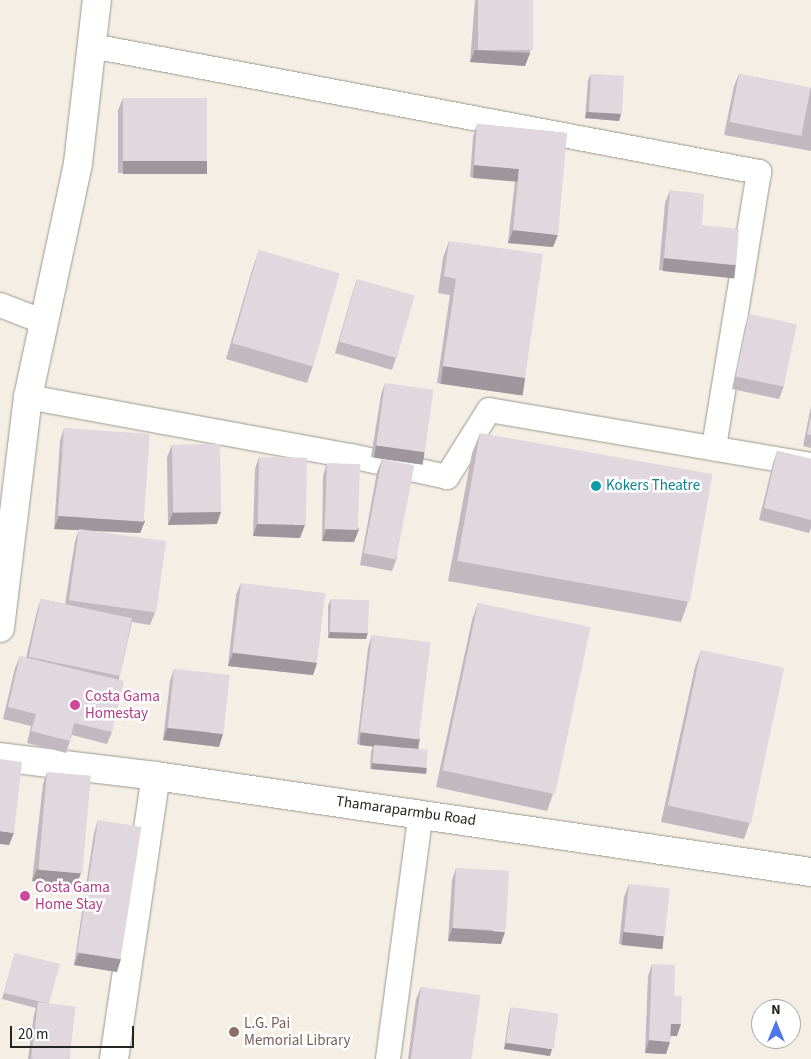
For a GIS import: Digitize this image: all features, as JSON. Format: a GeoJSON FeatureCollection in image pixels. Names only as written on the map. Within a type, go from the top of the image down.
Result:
{"type":"FeatureCollection","features":[{"type":"Feature","properties":{"kind":"street"},"geometry":{"type":"LineString","coordinates":[[0,628],[28,397],[78,163],[97,0]]}},
{"type":"Feature","properties":{"kind":"street","name":"Thamaraparmbu Road"},"geometry":{"type":"LineString","coordinates":[[0,757],[156,776],[421,813],[811,872]]}},
{"type":"Feature","properties":{"kind":"street"},"geometry":{"type":"LineString","coordinates":[[114,1059],[156,776]]}},
{"type":"Feature","properties":{"kind":"lane"},"geometry":{"type":"LineString","coordinates":[[92,46],[759,172],[714,448]]}},
{"type":"Feature","properties":{"kind":"lane"},"geometry":{"type":"LineString","coordinates":[[0,306],[44,322]]}},
{"type":"Feature","properties":{"kind":"lane"},"geometry":{"type":"LineString","coordinates":[[28,397],[351,456],[447,477],[489,410],[811,465]]}},
{"type":"Feature","properties":{"kind":"lane"},"geometry":{"type":"LineString","coordinates":[[388,1059],[421,813]]}},
{"type":"Feature","properties":{"kind":"building"},"geometry":{"type":"Polygon","coordinates":[[[478,0],[533,0],[533,50],[478,50],[478,0]]]}},
{"type":"Feature","properties":{"kind":"building"},"geometry":{"type":"Polygon","coordinates":[[[591,74],[624,76],[622,114],[589,112],[591,74]]]}},
{"type":"Feature","properties":{"kind":"building"},"geometry":{"type":"Polygon","coordinates":[[[739,74],[811,88],[801,136],[730,122],[739,74]]]}},
{"type":"Feature","properties":{"kind":"building"},"geometry":{"type":"Polygon","coordinates":[[[123,98],[207,98],[207,161],[123,161],[123,98]]]}},
{"type":"Feature","properties":{"kind":"building"},"geometry":{"type":"Polygon","coordinates":[[[477,124],[567,133],[558,235],[513,230],[519,169],[474,165],[477,124]]]}},
{"type":"Feature","properties":{"kind":"building"},"geometry":{"type":"Polygon","coordinates":[[[670,190],[704,194],[702,225],[739,229],[736,265],[664,258],[670,190]]]}},
{"type":"Feature","properties":{"kind":"building"},"geometry":{"type":"Polygon","coordinates":[[[449,241],[543,254],[525,378],[443,366],[456,279],[444,276],[449,241]]]}},
{"type":"Feature","properties":{"kind":"building"},"geometry":{"type":"Polygon","coordinates":[[[259,250],[340,273],[313,366],[232,343],[259,250]]]}},
{"type":"Feature","properties":{"kind":"building"},"geometry":{"type":"Polygon","coordinates":[[[357,279],[415,296],[397,358],[339,341],[357,279]]]}},
{"type":"Feature","properties":{"kind":"building"},"geometry":{"type":"Polygon","coordinates":[[[749,314],[797,324],[784,387],[736,377],[749,314]]]}},
{"type":"Feature","properties":{"kind":"building"},"geometry":{"type":"Polygon","coordinates":[[[385,383],[434,390],[425,452],[376,445],[385,383]]]}},
{"type":"Feature","properties":{"kind":"building"},"geometry":{"type":"Polygon","coordinates":[[[811,416],[811,435],[807,434],[811,416]]]}},
{"type":"Feature","properties":{"kind":"building"},"geometry":{"type":"Polygon","coordinates":[[[64,428],[150,434],[144,522],[58,516],[64,428]]]}},
{"type":"Feature","properties":{"kind":"building"},"geometry":{"type":"Polygon","coordinates":[[[480,433],[712,474],[690,602],[457,561],[480,433]]]}},
{"type":"Feature","properties":{"kind":"building"},"geometry":{"type":"Polygon","coordinates":[[[220,444],[221,512],[173,513],[172,445],[220,444]]]}},
{"type":"Feature","properties":{"kind":"building"},"geometry":{"type":"Polygon","coordinates":[[[777,451],[811,459],[811,520],[764,508],[777,451]]]}},
{"type":"Feature","properties":{"kind":"building"},"geometry":{"type":"Polygon","coordinates":[[[259,457],[307,458],[306,525],[258,524],[259,457]]]}},
{"type":"Feature","properties":{"kind":"building"},"geometry":{"type":"Polygon","coordinates":[[[382,459],[414,465],[396,560],[364,553],[382,459]]]}},
{"type":"Feature","properties":{"kind":"building"},"geometry":{"type":"Polygon","coordinates":[[[327,463],[360,464],[358,530],[325,529],[327,463]]]}},
{"type":"Feature","properties":{"kind":"building"},"geometry":{"type":"Polygon","coordinates":[[[79,529],[166,541],[156,613],[69,600],[79,529]]]}},
{"type":"Feature","properties":{"kind":"building"},"geometry":{"type":"Polygon","coordinates":[[[241,583],[325,593],[317,663],[232,652],[241,583]]]}},
{"type":"Feature","properties":{"kind":"building"},"geometry":{"type":"Polygon","coordinates":[[[41,599],[132,618],[120,676],[29,657],[41,599]]]}},
{"type":"Feature","properties":{"kind":"building"},"geometry":{"type":"Polygon","coordinates":[[[331,599],[369,600],[368,633],[330,632],[331,599]]]}},
{"type":"Feature","properties":{"kind":"building"},"geometry":{"type":"Polygon","coordinates":[[[478,603],[590,627],[555,794],[442,770],[478,603]]]}},
{"type":"Feature","properties":{"kind":"building"},"geometry":{"type":"Polygon","coordinates":[[[372,635],[431,642],[419,739],[360,732],[372,635]]]}},
{"type":"Feature","properties":{"kind":"building"},"geometry":{"type":"Polygon","coordinates":[[[701,650],[784,668],[751,823],[668,806],[701,650]]]}},
{"type":"Feature","properties":{"kind":"building"},"geometry":{"type":"Polygon","coordinates":[[[20,656],[124,681],[112,732],[74,723],[70,741],[31,731],[36,714],[8,707],[20,656]]]}},
{"type":"Feature","properties":{"kind":"building"},"geometry":{"type":"Polygon","coordinates":[[[174,669],[230,675],[224,734],[168,728],[174,669]]]}},
{"type":"Feature","properties":{"kind":"building"},"geometry":{"type":"Polygon","coordinates":[[[374,745],[428,750],[426,768],[372,763],[374,745]]]}},
{"type":"Feature","properties":{"kind":"building"},"geometry":{"type":"Polygon","coordinates":[[[0,759],[22,762],[14,833],[0,831],[0,759]]]}},
{"type":"Feature","properties":{"kind":"building"},"geometry":{"type":"Polygon","coordinates":[[[47,772],[91,776],[82,873],[38,870],[47,772]]]}},
{"type":"Feature","properties":{"kind":"building"},"geometry":{"type":"Polygon","coordinates":[[[98,820],[141,827],[120,959],[77,952],[98,820]]]}},
{"type":"Feature","properties":{"kind":"building"},"geometry":{"type":"Polygon","coordinates":[[[456,868],[509,871],[506,931],[453,928],[456,868]]]}},
{"type":"Feature","properties":{"kind":"building"},"geometry":{"type":"Polygon","coordinates":[[[629,884],[670,888],[665,936],[624,932],[629,884]]]}},
{"type":"Feature","properties":{"kind":"building"},"geometry":{"type":"Polygon","coordinates":[[[15,953],[60,964],[49,1003],[4,993],[15,953]]]}},
{"type":"Feature","properties":{"kind":"building"},"geometry":{"type":"Polygon","coordinates":[[[652,964],[675,965],[674,996],[682,996],[681,1024],[671,1024],[670,1042],[649,1040],[652,964]]]}},
{"type":"Feature","properties":{"kind":"building"},"geometry":{"type":"Polygon","coordinates":[[[421,987],[480,995],[471,1059],[411,1059],[421,987]]]}},
{"type":"Feature","properties":{"kind":"building"},"geometry":{"type":"Polygon","coordinates":[[[38,1002],[76,1007],[69,1059],[31,1059],[38,1002]]]}},
{"type":"Feature","properties":{"kind":"building"},"geometry":{"type":"Polygon","coordinates":[[[511,1007],[559,1014],[554,1049],[506,1043],[511,1007]]]}},
{"type":"Feature","properties":{"kind":"place","name":"Kokers Theatre"},"geometry":{"type":"Point","coordinates":[596,486]}},
{"type":"Feature","properties":{"kind":"place","name":"Costa Gama Homestay"},"geometry":{"type":"Point","coordinates":[75,705]}},
{"type":"Feature","properties":{"kind":"place","name":"Costa Gama Home Stay"},"geometry":{"type":"Point","coordinates":[25,896]}},
{"type":"Feature","properties":{"kind":"place","name":"L.G. Pai Memorial Library"},"geometry":{"type":"Point","coordinates":[234,1032]}}]}
